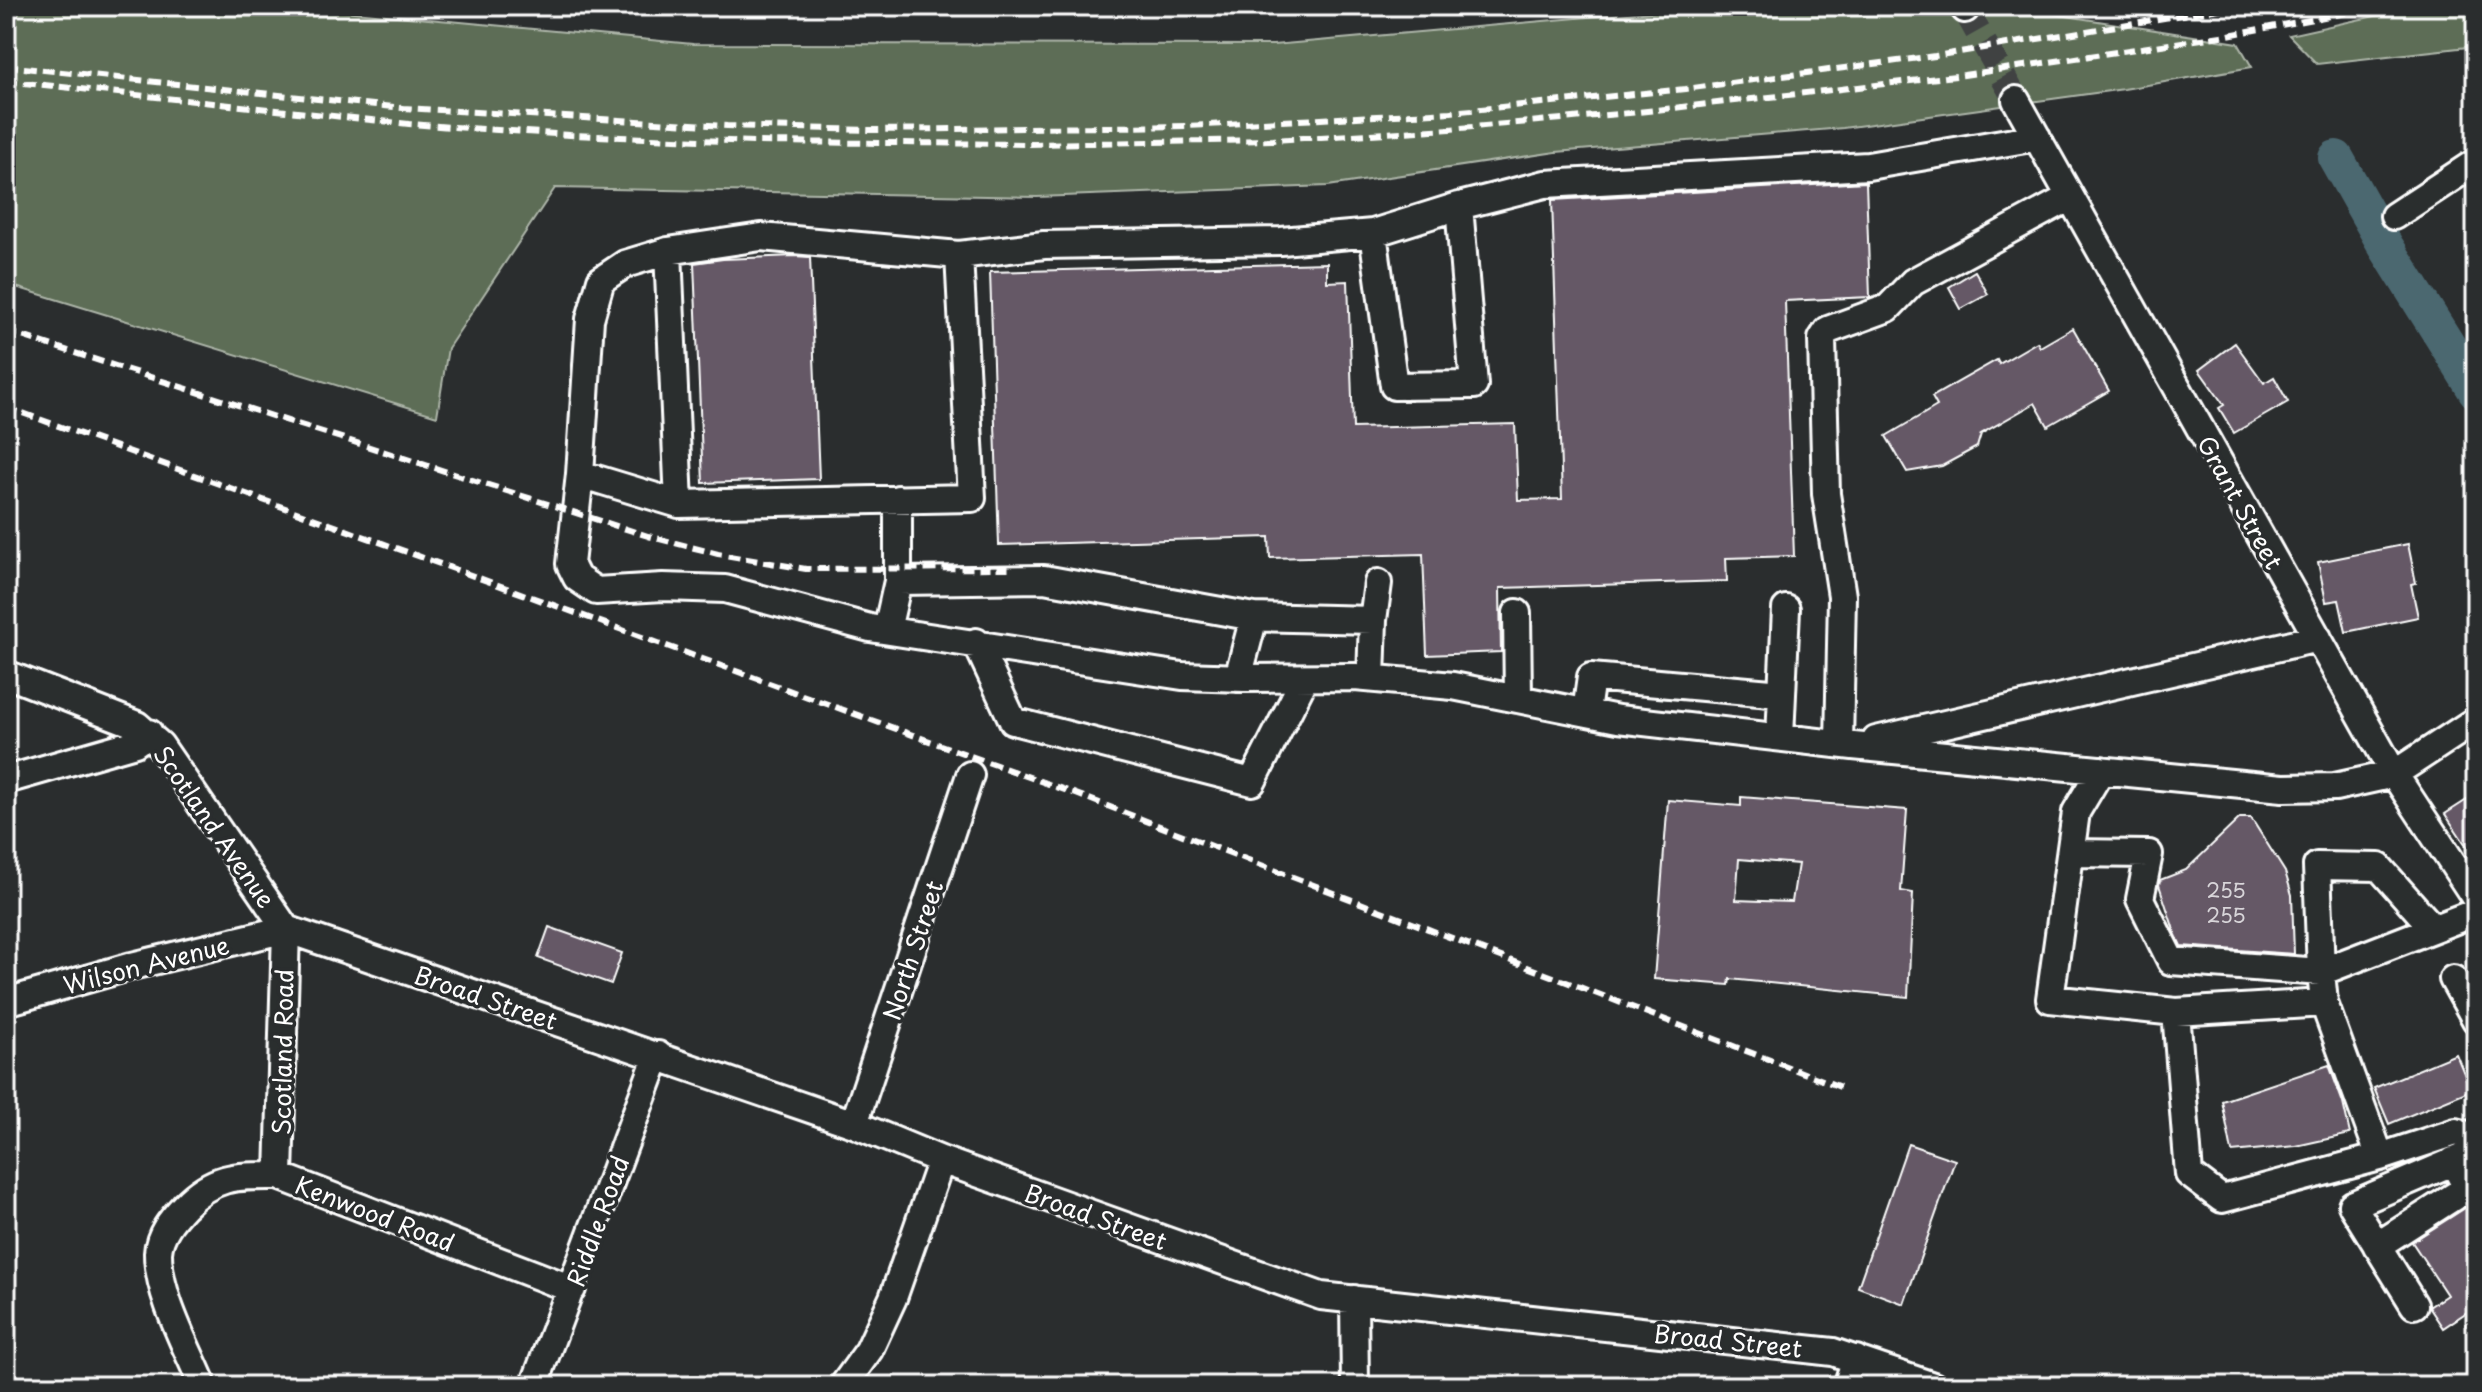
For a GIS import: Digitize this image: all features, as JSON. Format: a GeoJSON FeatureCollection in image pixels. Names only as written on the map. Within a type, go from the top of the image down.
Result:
{"type":"FeatureCollection","features":[{"type":"Feature","properties":{"kind":"street","name":"Grant Street"},"geometry":{"type":"LineString","coordinates":[[2016,100],[2394,774],[2476,899]]}},
{"type":"Feature","properties":{"kind":"street"},"geometry":{"type":"LineString","coordinates":[[2037,137],[1868,166],[1545,184],[1459,206],[1373,233],[1281,241],[1044,245],[959,255],[761,237],[668,251],[625,264],[601,280],[590,319],[580,474],[570,564],[577,578],[596,591],[663,587],[725,589],[887,630],[1182,676],[1371,678],[1453,686],[1618,719],[2283,788],[2335,787],[2394,774],[2476,720]]}},
{"type":"Feature","properties":{"kind":"street"},"geometry":{"type":"LineString","coordinates":[[2394,216],[2476,162]]}},
{"type":"Feature","properties":{"kind":"street"},"geometry":{"type":"LineString","coordinates":[[1846,745],[1842,596],[1826,494],[1822,339],[1828,330],[1888,308],[1913,282],[2070,197]]}},
{"type":"Feature","properties":{"kind":"street"},"geometry":{"type":"LineString","coordinates":[[1373,233],[1394,386],[1474,385],[1459,206]]}},
{"type":"Feature","properties":{"kind":"street"},"geometry":{"type":"LineString","coordinates":[[668,251],[679,504]]}},
{"type":"Feature","properties":{"kind":"street"},"geometry":{"type":"LineString","coordinates":[[580,474],[679,504],[972,498],[959,255]]}},
{"type":"Feature","properties":{"kind":"street"},"geometry":{"type":"LineString","coordinates":[[887,630],[898,581],[898,499]]}},
{"type":"Feature","properties":{"kind":"street"},"geometry":{"type":"LineString","coordinates":[[898,581],[1044,579],[1254,617],[1373,620]]}},
{"type":"Feature","properties":{"kind":"street"},"geometry":{"type":"LineString","coordinates":[[1371,678],[1378,583]]}},
{"type":"Feature","properties":{"kind":"street"},"geometry":{"type":"LineString","coordinates":[[1780,737],[1786,609]]}},
{"type":"Feature","properties":{"kind":"street"},"geometry":{"type":"LineString","coordinates":[[1517,613],[1518,699]]}},
{"type":"Feature","properties":{"kind":"street"},"geometry":{"type":"LineString","coordinates":[[1238,678],[1254,617]]}},
{"type":"Feature","properties":{"kind":"street"},"geometry":{"type":"LineString","coordinates":[[1846,745],[2318,638]]}},
{"type":"Feature","properties":{"kind":"street"},"geometry":{"type":"LineString","coordinates":[[976,642],[1013,721],[1252,782],[1305,678]]}},
{"type":"Feature","properties":{"kind":"street","name":"Scotland Avenue"},"geometry":{"type":"LineString","coordinates":[[6,674],[137,725],[149,733],[286,929]]}},
{"type":"Feature","properties":{"kind":"street"},"geometry":{"type":"LineString","coordinates":[[1586,712],[1591,677],[1782,694]]}},
{"type":"Feature","properties":{"kind":"street"},"geometry":{"type":"LineString","coordinates":[[6,780],[135,743],[149,733]]}},
{"type":"Feature","properties":{"kind":"street"},"geometry":{"type":"LineString","coordinates":[[2101,770],[2076,812],[2050,999],[2176,1012],[2324,1003]]}},
{"type":"Feature","properties":{"kind":"street","name":"North Street"},"geometry":{"type":"LineString","coordinates":[[854,1124],[970,775]]}},
{"type":"Feature","properties":{"kind":"street"},"geometry":{"type":"LineString","coordinates":[[2071,853],[2149,854],[2140,899],[2171,961],[2321,972],[2476,912]]}},
{"type":"Feature","properties":{"kind":"street"},"geometry":{"type":"LineString","coordinates":[[2380,1157],[2324,1003],[2317,866],[2379,867],[2433,928]]}},
{"type":"Feature","properties":{"kind":"street","name":"Wilson Avenue"},"geometry":{"type":"LineString","coordinates":[[6,1002],[132,966],[286,929]]}},
{"type":"Feature","properties":{"kind":"street","name":"Broad Street"},"geometry":{"type":"LineString","coordinates":[[286,929],[854,1124],[941,1160],[1321,1296],[1833,1352],[1933,1386]]}},
{"type":"Feature","properties":{"kind":"street","name":"Scotland Road"},"geometry":{"type":"LineString","coordinates":[[279,1176],[286,929]]}},
{"type":"Feature","properties":{"kind":"street"},"geometry":{"type":"LineString","coordinates":[[2453,979],[2476,1020]]}},
{"type":"Feature","properties":{"kind":"street"},"geometry":{"type":"LineString","coordinates":[[2176,1012],[2189,1174],[2222,1199],[2380,1157],[2456,1132],[2476,1137]]}},
{"type":"Feature","properties":{"kind":"street","name":"Riddle Road"},"geometry":{"type":"LineString","coordinates":[[534,1386],[658,1055]]}},
{"type":"Feature","properties":{"kind":"street"},"geometry":{"type":"LineString","coordinates":[[2352,1205],[2465,1156],[2467,1188],[2377,1246]]}},
{"type":"Feature","properties":{"kind":"street"},"geometry":{"type":"LineString","coordinates":[[843,1386],[869,1350],[893,1298],[941,1160]]}},
{"type":"Feature","properties":{"kind":"street"},"geometry":{"type":"LineString","coordinates":[[2329,1171],[2414,1305]]}},
{"type":"Feature","properties":{"kind":"street","name":"Kenwood Road"},"geometry":{"type":"LineString","coordinates":[[203,1386],[164,1290],[158,1251],[168,1223],[196,1194],[231,1176],[279,1176],[572,1289]]}},
{"type":"Feature","properties":{"kind":"street"},"geometry":{"type":"LineString","coordinates":[[1354,1299],[1355,1386]]}},
{"type":"Feature","properties":{"kind":"street"},"geometry":{"type":"LineString","coordinates":[[1847,1386],[1856,1359]]}},
{"type":"Feature","properties":{"kind":"green space"},"geometry":{"type":"Polygon","coordinates":[[[6,6],[290,6],[693,44],[1273,45],[1743,6],[2002,6],[2238,43],[2252,67],[2124,89],[1843,128],[1556,152],[1328,186],[1037,197],[555,188],[448,348],[437,416],[6,284],[6,6]]]}},
{"type":"Feature","properties":{"kind":"green space"},"geometry":{"type":"Polygon","coordinates":[[[2420,6],[2476,6],[2476,46],[2317,64],[2289,35],[2420,6]]]}},
{"type":"Feature","properties":{"kind":"building"},"geometry":{"type":"Polygon","coordinates":[[[1866,182],[1870,297],[1785,301],[1794,556],[1726,558],[1727,581],[1500,588],[1501,652],[1427,655],[1423,554],[1270,558],[1269,537],[999,545],[990,272],[1327,263],[1327,282],[1348,281],[1353,428],[1515,424],[1518,500],[1562,499],[1552,200],[1866,182]]]}},
{"type":"Feature","properties":{"kind":"building"},"geometry":{"type":"Polygon","coordinates":[[[810,257],[819,479],[703,483],[694,263],[810,257]]]}},
{"type":"Feature","properties":{"kind":"building"},"geometry":{"type":"Polygon","coordinates":[[[1975,271],[1988,294],[1961,309],[1949,287],[1975,271]]]}},
{"type":"Feature","properties":{"kind":"building"},"geometry":{"type":"Polygon","coordinates":[[[2073,328],[2109,391],[2048,426],[2035,403],[1981,434],[1977,447],[1942,466],[1907,472],[1886,436],[1937,406],[1932,397],[1997,360],[1999,364],[2037,342],[2040,347],[2073,328]]]}},
{"type":"Feature","properties":{"kind":"building"},"geometry":{"type":"Polygon","coordinates":[[[2235,343],[2264,383],[2274,377],[2288,402],[2234,433],[2219,408],[2224,405],[2199,370],[2235,343]]]}},
{"type":"Feature","properties":{"kind":"building"},"geometry":{"type":"Polygon","coordinates":[[[2408,544],[2416,583],[2411,584],[2418,617],[2346,632],[2339,600],[2326,602],[2318,562],[2408,544]]]}},
{"type":"Feature","properties":{"kind":"building"},"geometry":{"type":"Polygon","coordinates":[[[2476,794],[2476,860],[2445,814],[2476,794]]]}},
{"type":"Feature","properties":{"kind":"building"},"geometry":{"type":"Polygon","coordinates":[[[1741,797],[1907,810],[1901,891],[1913,893],[1908,997],[1730,979],[1729,985],[1654,979],[1668,800],[1741,806],[1741,797]],[[1739,859],[1736,900],[1792,902],[1798,864],[1739,859]]]}},
{"type":"Feature","properties":{"kind":"building"},"geometry":{"type":"Polygon","coordinates":[[[2240,818],[2251,818],[2285,872],[2292,895],[2294,954],[2181,946],[2175,933],[2160,880],[2186,870],[2240,818]]]}},
{"type":"Feature","properties":{"kind":"building"},"geometry":{"type":"Polygon","coordinates":[[[549,927],[622,953],[611,984],[538,958],[549,927]]]}},
{"type":"Feature","properties":{"kind":"building"},"geometry":{"type":"Polygon","coordinates":[[[2456,1054],[2471,1090],[2389,1124],[2374,1088],[2456,1054]]]}},
{"type":"Feature","properties":{"kind":"building"},"geometry":{"type":"Polygon","coordinates":[[[2329,1065],[2350,1134],[2296,1146],[2232,1152],[2222,1101],[2329,1065]]]}},
{"type":"Feature","properties":{"kind":"building"},"geometry":{"type":"Polygon","coordinates":[[[1908,1144],[1955,1160],[1904,1304],[1858,1287],[1908,1144]]]}},
{"type":"Feature","properties":{"kind":"building"},"geometry":{"type":"Polygon","coordinates":[[[2476,1201],[2476,1306],[2443,1328],[2429,1307],[2447,1295],[2412,1242],[2476,1201]]]}},
{"type":"Feature","properties":{"kind":"waterway"},"geometry":{"type":"LineString","coordinates":[[2336,158],[2385,245],[2476,391]]}},
{"type":"Feature","properties":{"kind":"tunnel"},"geometry":{"type":"LineString","coordinates":[[1965,9],[2016,100]]}},
{"type":"Feature","properties":{"kind":"railway"},"geometry":{"type":"LineString","coordinates":[[6,66],[403,108],[727,126],[871,130],[1188,126],[1451,112],[1685,89],[1935,56],[2237,6]]}},
{"type":"Feature","properties":{"kind":"railway"},"geometry":{"type":"LineString","coordinates":[[6,81],[409,124],[570,135],[753,142],[1030,144],[1272,140],[1450,129],[1629,113],[1964,75],[2228,35],[2383,6]]}},
{"type":"Feature","properties":{"kind":"railway"},"geometry":{"type":"LineString","coordinates":[[6,331],[648,536],[718,554],[806,569],[1014,568]]}},
{"type":"Feature","properties":{"kind":"railway"},"geometry":{"type":"LineString","coordinates":[[6,407],[1076,794],[1843,1088]]}}]}
